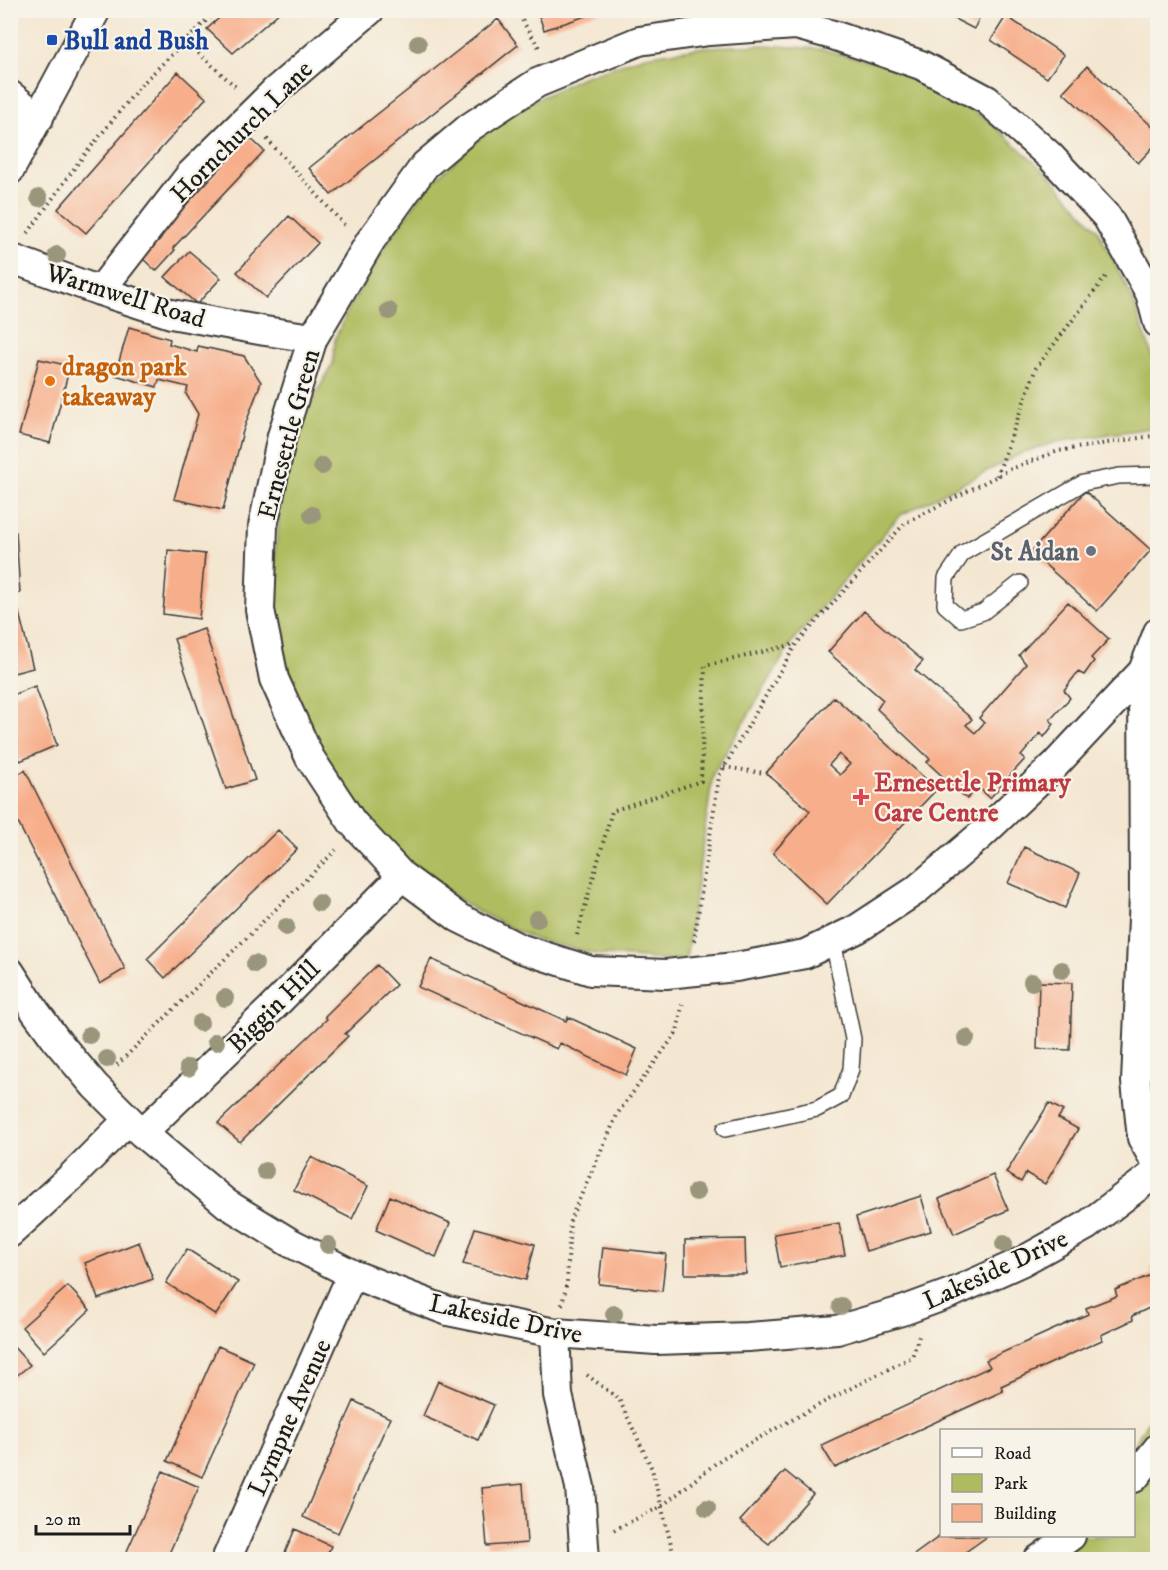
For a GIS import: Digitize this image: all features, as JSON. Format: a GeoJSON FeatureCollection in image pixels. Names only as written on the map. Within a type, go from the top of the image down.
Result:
{"type":"FeatureCollection","features":[{"type":"Feature","properties":{"kind":"street"},"geometry":{"type":"LineString","coordinates":[[10,170],[96,10]]}},
{"type":"Feature","properties":{"kind":"street","name":"Hornchurch Lane"},"geometry":{"type":"LineString","coordinates":[[100,291],[190,175],[275,91],[370,10]]}},
{"type":"Feature","properties":{"kind":"street","name":"Ernesettle Green"},"geometry":{"type":"LineString","coordinates":[[1143,671],[1054,766],[981,835],[915,891],[857,929],[805,954],[736,967],[666,974],[591,971],[519,948],[459,918],[402,876],[352,822],[310,758],[274,679],[260,610],[263,526],[282,436],[313,338],[371,240],[425,165],[470,127],[537,83],[639,41],[792,18],[833,35],[921,65],[987,100],[1050,156],[1107,217],[1150,293],[1158,323]]}},
{"type":"Feature","properties":{"kind":"street"},"geometry":{"type":"LineString","coordinates":[[10,95],[39,118]]}},
{"type":"Feature","properties":{"kind":"street","name":"Warmwell Road"},"geometry":{"type":"LineString","coordinates":[[11,258],[171,314],[265,332],[313,338]]}},
{"type":"Feature","properties":{"kind":"street"},"geometry":{"type":"LineString","coordinates":[[1158,632],[1143,671],[1150,776],[1151,894],[1136,1082],[1142,1138],[1158,1166]]}},
{"type":"Feature","properties":{"kind":"street","name":"Biggin Hill"},"geometry":{"type":"LineString","coordinates":[[10,1233],[71,1177],[135,1127],[280,999],[402,876]]}},
{"type":"Feature","properties":{"kind":"street","name":"Lakeside Drive"},"geometry":{"type":"LineString","coordinates":[[10,972],[51,1033],[94,1086],[135,1127],[227,1204],[289,1242],[352,1274],[448,1311],[555,1342],[748,1337],[837,1330],[930,1301],[1021,1262],[1086,1226],[1158,1171]]}},
{"type":"Feature","properties":{"kind":"street","name":"Lympne Avenue"},"geometry":{"type":"LineString","coordinates":[[226,1560],[352,1274]]}},
{"type":"Feature","properties":{"kind":"street"},"geometry":{"type":"LineString","coordinates":[[555,1342],[558,1395],[580,1487],[584,1552]]}},
{"type":"Feature","properties":{"kind":"street"},"geometry":{"type":"LineString","coordinates":[[1135,1477],[1158,1448]]}},
{"type":"Feature","properties":{"kind":"street"},"geometry":{"type":"LineString","coordinates":[[1038,1560],[1070,1537]]}},
{"type":"Feature","properties":{"kind":"lane"},"geometry":{"type":"LineString","coordinates":[[1020,583],[983,612],[962,618],[945,605],[946,578],[963,553],[1083,483],[1119,476],[1158,475]]}},
{"type":"Feature","properties":{"kind":"lane"},"geometry":{"type":"LineString","coordinates":[[724,1129],[817,1108],[841,1096],[851,1069],[853,1039],[833,941]]}},
{"type":"Feature","properties":{"kind":"path"},"geometry":{"type":"LineString","coordinates":[[11,258],[78,163],[141,84],[218,10]]}},
{"type":"Feature","properties":{"kind":"path"},"geometry":{"type":"LineString","coordinates":[[516,10],[536,43]]}},
{"type":"Feature","properties":{"kind":"path"},"geometry":{"type":"LineString","coordinates":[[185,41],[254,112],[335,214]]}},
{"type":"Feature","properties":{"kind":"path"},"geometry":{"type":"LineString","coordinates":[[997,476],[1036,368],[1126,251]]}},
{"type":"Feature","properties":{"kind":"path"},"geometry":{"type":"LineString","coordinates":[[675,1560],[652,1468],[619,1400],[555,1342],[567,1282],[570,1220],[618,1113],[677,1032],[690,972],[719,776],[796,644],[905,523],[1011,469],[1058,451],[1158,435]]}},
{"type":"Feature","properties":{"kind":"path"},"geometry":{"type":"LineString","coordinates":[[569,964],[612,811],[701,781],[705,666],[796,644]]}},
{"type":"Feature","properties":{"kind":"path"},"geometry":{"type":"LineString","coordinates":[[724,767],[764,773]]}},
{"type":"Feature","properties":{"kind":"path"},"geometry":{"type":"LineString","coordinates":[[94,1086],[358,829]]}},
{"type":"Feature","properties":{"kind":"path"},"geometry":{"type":"LineString","coordinates":[[584,1552],[662,1506],[721,1459],[912,1357],[930,1301]]}},
{"type":"Feature","properties":{"kind":"green space"},"geometry":{"type":"Polygon","coordinates":[[[765,45],[821,49],[885,65],[945,91],[991,123],[1050,176],[1097,229],[1132,297],[1153,358],[1157,382],[1157,427],[1056,442],[1020,454],[899,516],[792,642],[713,774],[686,959],[664,960],[595,954],[534,939],[473,909],[414,866],[377,829],[335,775],[311,736],[293,690],[281,637],[274,594],[276,546],[283,488],[296,436],[333,363],[335,339],[348,310],[393,234],[431,183],[477,141],[516,110],[580,78],[645,56],[704,47],[765,45]]]}},
{"type":"Feature","properties":{"kind":"green space"},"geometry":{"type":"Polygon","coordinates":[[[1157,1404],[1157,1559],[1038,1560],[1059,1537],[1135,1537],[1135,1443],[1157,1404]]]}},
{"type":"Feature","properties":{"kind":"building"},"geometry":{"type":"Polygon","coordinates":[[[228,10],[282,10],[233,53],[207,29],[228,10]]]}},
{"type":"Feature","properties":{"kind":"building"},"geometry":{"type":"Polygon","coordinates":[[[537,10],[601,10],[601,11],[544,30],[537,10]]]}},
{"type":"Feature","properties":{"kind":"building"},"geometry":{"type":"Polygon","coordinates":[[[937,10],[983,10],[974,29],[937,10]]]}},
{"type":"Feature","properties":{"kind":"building"},"geometry":{"type":"Polygon","coordinates":[[[1006,16],[1064,55],[1047,78],[991,40],[1006,16]]]}},
{"type":"Feature","properties":{"kind":"building"},"geometry":{"type":"Polygon","coordinates":[[[498,19],[518,45],[331,195],[309,168],[498,19]]]}},
{"type":"Feature","properties":{"kind":"building"},"geometry":{"type":"Polygon","coordinates":[[[1087,66],[1158,132],[1158,142],[1138,163],[1063,92],[1087,66]]]}},
{"type":"Feature","properties":{"kind":"building"},"geometry":{"type":"Polygon","coordinates":[[[178,72],[206,98],[86,233],[58,209],[178,72]]]}},
{"type":"Feature","properties":{"kind":"building"},"geometry":{"type":"Polygon","coordinates":[[[249,137],[264,151],[173,248],[175,250],[156,271],[142,258],[161,238],[157,236],[249,137]]]}},
{"type":"Feature","properties":{"kind":"building"},"geometry":{"type":"Polygon","coordinates":[[[289,216],[318,243],[266,298],[237,272],[289,216]]]}},
{"type":"Feature","properties":{"kind":"building"},"geometry":{"type":"Polygon","coordinates":[[[189,251],[221,278],[197,304],[165,277],[189,251]]]}},
{"type":"Feature","properties":{"kind":"building"},"geometry":{"type":"Polygon","coordinates":[[[129,327],[170,339],[169,344],[197,352],[198,346],[244,356],[261,382],[243,431],[223,510],[174,499],[198,414],[186,394],[188,387],[159,380],[157,387],[115,375],[129,327]]]}},
{"type":"Feature","properties":{"kind":"building"},"geometry":{"type":"Polygon","coordinates":[[[39,359],[70,366],[50,443],[19,435],[39,359]]]}},
{"type":"Feature","properties":{"kind":"building","name":"St Aidan"},"geometry":{"type":"Polygon","coordinates":[[[1085,491],[1151,550],[1097,611],[1031,552],[1085,491]]]}},
{"type":"Feature","properties":{"kind":"building"},"geometry":{"type":"Polygon","coordinates":[[[10,532],[16,532],[20,593],[10,594],[10,532]]]}},
{"type":"Feature","properties":{"kind":"building"},"geometry":{"type":"Polygon","coordinates":[[[168,550],[205,554],[199,619],[163,614],[168,550]]]}},
{"type":"Feature","properties":{"kind":"building"},"geometry":{"type":"Polygon","coordinates":[[[1068,602],[1109,639],[1091,658],[1094,661],[1084,675],[1078,672],[1064,690],[1070,698],[1050,720],[1054,724],[1044,737],[1040,733],[1021,756],[1025,759],[990,798],[978,787],[967,799],[927,762],[930,759],[877,709],[883,700],[828,652],[864,611],[923,661],[915,670],[972,719],[966,725],[975,733],[984,723],[979,718],[1026,664],[1019,655],[1068,602]]]}},
{"type":"Feature","properties":{"kind":"building"},"geometry":{"type":"Polygon","coordinates":[[[18,609],[33,668],[10,674],[10,610],[18,609]]]}},
{"type":"Feature","properties":{"kind":"building"},"geometry":{"type":"Polygon","coordinates":[[[204,629],[255,780],[226,789],[174,639],[204,629]]]}},
{"type":"Feature","properties":{"kind":"building"},"geometry":{"type":"Polygon","coordinates":[[[35,686],[57,745],[20,761],[10,735],[10,696],[35,686]]]}},
{"type":"Feature","properties":{"kind":"building","name":"Ernesettle Primary Care Centre"},"geometry":{"type":"Polygon","coordinates":[[[834,697],[937,789],[827,904],[773,853],[810,811],[766,773],[834,697]],[[839,754],[829,765],[840,775],[850,764],[839,754]]]}},
{"type":"Feature","properties":{"kind":"building"},"geometry":{"type":"Polygon","coordinates":[[[25,770],[125,969],[100,984],[10,807],[10,779],[25,770]]]}},
{"type":"Feature","properties":{"kind":"building"},"geometry":{"type":"Polygon","coordinates":[[[278,830],[297,849],[165,978],[147,959],[278,830]]]}},
{"type":"Feature","properties":{"kind":"building"},"geometry":{"type":"Polygon","coordinates":[[[1024,847],[1080,873],[1065,908],[1008,883],[1024,847]]]}},
{"type":"Feature","properties":{"kind":"building"},"geometry":{"type":"Polygon","coordinates":[[[431,959],[566,1021],[568,1017],[637,1049],[626,1075],[560,1043],[557,1049],[418,987],[431,959]]]}},
{"type":"Feature","properties":{"kind":"building"},"geometry":{"type":"Polygon","coordinates":[[[377,965],[396,985],[345,1034],[348,1036],[240,1142],[218,1123],[327,1019],[325,1016],[377,965]]]}},
{"type":"Feature","properties":{"kind":"building"},"geometry":{"type":"Polygon","coordinates":[[[1039,982],[1072,983],[1070,1050],[1037,1049],[1039,982]]]}},
{"type":"Feature","properties":{"kind":"building"},"geometry":{"type":"Polygon","coordinates":[[[1049,1103],[1063,1111],[1058,1118],[1078,1129],[1045,1184],[1026,1173],[1021,1182],[1006,1173],[1049,1103]]]}},
{"type":"Feature","properties":{"kind":"building"},"geometry":{"type":"Polygon","coordinates":[[[311,1157],[368,1186],[352,1219],[294,1190],[311,1157]]]}},
{"type":"Feature","properties":{"kind":"building"},"geometry":{"type":"Polygon","coordinates":[[[993,1175],[1008,1210],[954,1234],[939,1199],[993,1175]]]}},
{"type":"Feature","properties":{"kind":"building"},"geometry":{"type":"Polygon","coordinates":[[[390,1196],[450,1223],[436,1257],[376,1230],[390,1196]]]}},
{"type":"Feature","properties":{"kind":"building"},"geometry":{"type":"Polygon","coordinates":[[[921,1196],[931,1231],[866,1251],[856,1217],[921,1196]]]}},
{"type":"Feature","properties":{"kind":"building"},"geometry":{"type":"Polygon","coordinates":[[[839,1223],[845,1255],[780,1267],[774,1234],[839,1223]]]}},
{"type":"Feature","properties":{"kind":"building"},"geometry":{"type":"Polygon","coordinates":[[[475,1228],[535,1244],[526,1280],[463,1264],[475,1228]]]}},
{"type":"Feature","properties":{"kind":"building"},"geometry":{"type":"Polygon","coordinates":[[[745,1239],[746,1274],[685,1274],[685,1240],[745,1239]]]}},
{"type":"Feature","properties":{"kind":"building"},"geometry":{"type":"Polygon","coordinates":[[[139,1242],[153,1279],[98,1299],[85,1263],[139,1242]]]}},
{"type":"Feature","properties":{"kind":"building"},"geometry":{"type":"Polygon","coordinates":[[[603,1247],[666,1254],[662,1291],[599,1284],[603,1247]]]}},
{"type":"Feature","properties":{"kind":"building"},"geometry":{"type":"Polygon","coordinates":[[[187,1249],[238,1282],[216,1315],[166,1283],[187,1249]]]}},
{"type":"Feature","properties":{"kind":"building"},"geometry":{"type":"Polygon","coordinates":[[[1158,1266],[1158,1304],[1132,1316],[1133,1320],[1101,1335],[1102,1340],[1001,1386],[1003,1391],[835,1468],[821,1445],[990,1367],[986,1360],[1088,1314],[1086,1308],[1117,1296],[1115,1290],[1153,1274],[1151,1268],[1158,1266]]]}},
{"type":"Feature","properties":{"kind":"building"},"geometry":{"type":"Polygon","coordinates":[[[68,1286],[90,1310],[44,1352],[22,1327],[68,1286]]]}},
{"type":"Feature","properties":{"kind":"building"},"geometry":{"type":"Polygon","coordinates":[[[10,1343],[30,1365],[10,1381],[10,1343]]]}},
{"type":"Feature","properties":{"kind":"building"},"geometry":{"type":"Polygon","coordinates":[[[218,1346],[254,1362],[202,1477],[167,1461],[218,1346]]]}},
{"type":"Feature","properties":{"kind":"building"},"geometry":{"type":"Polygon","coordinates":[[[438,1381],[494,1405],[478,1440],[423,1416],[438,1381]]]}},
{"type":"Feature","properties":{"kind":"building"},"geometry":{"type":"Polygon","coordinates":[[[354,1401],[390,1418],[338,1533],[303,1517],[354,1401]]]}},
{"type":"Feature","properties":{"kind":"building"},"geometry":{"type":"Polygon","coordinates":[[[163,1471],[199,1487],[166,1560],[123,1560],[163,1471]]]}},
{"type":"Feature","properties":{"kind":"building"},"geometry":{"type":"Polygon","coordinates":[[[785,1471],[813,1494],[769,1544],[740,1521],[785,1471]]]}},
{"type":"Feature","properties":{"kind":"building"},"geometry":{"type":"Polygon","coordinates":[[[523,1484],[527,1543],[487,1546],[482,1488],[523,1484]]]}},
{"type":"Feature","properties":{"kind":"building"},"geometry":{"type":"Polygon","coordinates":[[[295,1529],[331,1546],[325,1560],[282,1560],[295,1529]]]}},
{"type":"Feature","properties":{"kind":"building"},"geometry":{"type":"Polygon","coordinates":[[[940,1536],[987,1537],[954,1560],[907,1560],[940,1536]]]}},
{"type":"Feature","properties":{"kind":"place","name":"Bull and Bush"},"geometry":{"type":"Point","coordinates":[52,40]}},
{"type":"Feature","properties":{"kind":"place","name":"dragon park takeaway"},"geometry":{"type":"Point","coordinates":[50,381]}},
{"type":"Feature","properties":{"kind":"place","name":"St Aidan"},"geometry":{"type":"Point","coordinates":[1091,551]}},
{"type":"Feature","properties":{"kind":"place","name":"Ernesettle Primary Care Centre"},"geometry":{"type":"Point","coordinates":[861,797]}}]}
